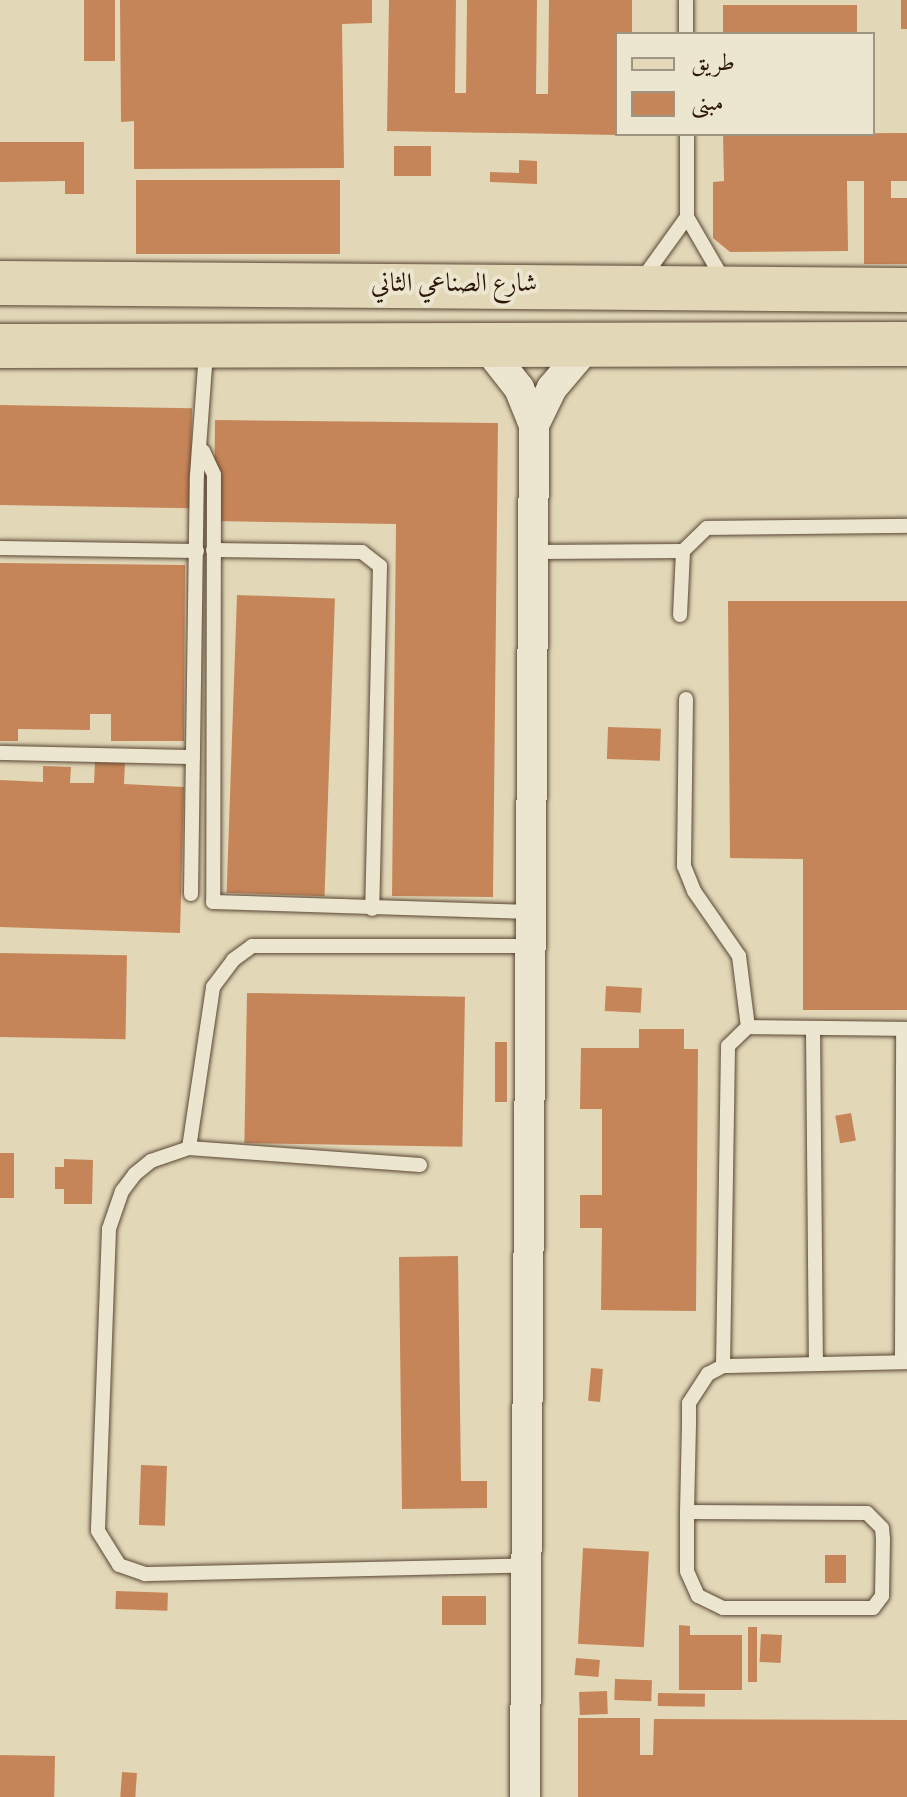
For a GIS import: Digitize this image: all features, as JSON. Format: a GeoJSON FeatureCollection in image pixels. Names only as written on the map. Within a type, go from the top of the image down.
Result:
{"type":"FeatureCollection","features":[{"type":"Feature","properties":{"kind":"main road","name":"شارع الصناعي الثاني"},"geometry":{"type":"LineString","coordinates":[[0,283],[638,285],[907,290]]}},
{"type":"Feature","properties":{"kind":"main road"},"geometry":{"type":"LineString","coordinates":[[0,346],[482,341],[907,344]]}},
{"type":"Feature","properties":{"kind":"street"},"geometry":{"type":"LineString","coordinates":[[482,341],[514,380],[534,425],[536,552],[525,1797]]}},
{"type":"Feature","properties":{"kind":"street"},"geometry":{"type":"LineString","coordinates":[[534,425],[557,380],[591,342]]}},
{"type":"Feature","properties":{"kind":"lane"},"geometry":{"type":"LineString","coordinates":[[686,0],[686,32]]}},
{"type":"Feature","properties":{"kind":"lane"},"geometry":{"type":"LineString","coordinates":[[687,136],[687,217],[705,255],[731,289]]}},
{"type":"Feature","properties":{"kind":"lane"},"geometry":{"type":"LineString","coordinates":[[638,285],[687,217]]}},
{"type":"Feature","properties":{"kind":"lane"},"geometry":{"type":"LineString","coordinates":[[191,894],[197,468],[203,451],[206,345]]}},
{"type":"Feature","properties":{"kind":"lane"},"geometry":{"type":"LineString","coordinates":[[203,451],[213,468],[211,898],[222,906],[533,912]]}},
{"type":"Feature","properties":{"kind":"lane"},"geometry":{"type":"LineString","coordinates":[[680,615],[683,551],[697,534],[718,525],[907,526]]}},
{"type":"Feature","properties":{"kind":"lane"},"geometry":{"type":"LineString","coordinates":[[0,548],[197,551]]}},
{"type":"Feature","properties":{"kind":"lane"},"geometry":{"type":"LineString","coordinates":[[213,550],[362,552],[380,566],[372,909]]}},
{"type":"Feature","properties":{"kind":"lane"},"geometry":{"type":"LineString","coordinates":[[536,552],[683,551]]}},
{"type":"Feature","properties":{"kind":"lane"},"geometry":{"type":"LineString","coordinates":[[686,699],[684,866],[694,891],[739,956],[748,1027]]}},
{"type":"Feature","properties":{"kind":"lane"},"geometry":{"type":"LineString","coordinates":[[0,753],[193,757]]}},
{"type":"Feature","properties":{"kind":"lane"},"geometry":{"type":"LineString","coordinates":[[189,1148],[213,987],[233,960],[252,946],[533,946]]}},
{"type":"Feature","properties":{"kind":"lane"},"geometry":{"type":"LineString","coordinates":[[687,1512],[867,1513],[882,1528],[882,1596],[866,1610],[709,1604],[690,1585],[687,1571],[687,1512],[689,1403],[708,1374],[723,1366],[904,1362],[905,1029],[748,1027],[728,1046],[723,1366]]}},
{"type":"Feature","properties":{"kind":"lane"},"geometry":{"type":"LineString","coordinates":[[813,1028],[816,1363]]}},
{"type":"Feature","properties":{"kind":"lane"},"geometry":{"type":"LineString","coordinates":[[420,1165],[189,1148],[160,1157],[135,1174],[122,1191],[109,1229],[97,1517],[110,1556],[145,1574],[527,1565]]}},
{"type":"Feature","properties":{"kind":"building"},"geometry":{"type":"Polygon","coordinates":[[[84,0],[115,0],[115,61],[84,61],[84,0]]]}},
{"type":"Feature","properties":{"kind":"building"},"geometry":{"type":"Polygon","coordinates":[[[120,0],[372,0],[372,23],[342,24],[344,168],[134,169],[134,121],[121,122],[120,0]]]}},
{"type":"Feature","properties":{"kind":"building"},"geometry":{"type":"Polygon","coordinates":[[[389,0],[456,0],[455,93],[466,93],[467,0],[537,0],[536,94],[548,94],[549,0],[632,0],[632,32],[615,32],[615,135],[387,131],[389,0]]]}},
{"type":"Feature","properties":{"kind":"building"},"geometry":{"type":"Polygon","coordinates":[[[901,0],[907,0],[907,29],[901,29],[901,0]]]}},
{"type":"Feature","properties":{"kind":"building"},"geometry":{"type":"Polygon","coordinates":[[[723,5],[857,5],[857,32],[723,32],[723,5]]]}},
{"type":"Feature","properties":{"kind":"building"},"geometry":{"type":"Polygon","coordinates":[[[875,133],[907,133],[907,181],[891,181],[891,198],[907,198],[907,264],[864,264],[864,181],[847,181],[848,251],[730,252],[713,238],[713,182],[724,181],[723,136],[875,136],[875,133]]]}},
{"type":"Feature","properties":{"kind":"building"},"geometry":{"type":"Polygon","coordinates":[[[0,142],[84,142],[84,194],[65,194],[65,181],[0,182],[0,142]]]}},
{"type":"Feature","properties":{"kind":"building"},"geometry":{"type":"Polygon","coordinates":[[[394,146],[431,146],[431,176],[394,176],[394,146]]]}},
{"type":"Feature","properties":{"kind":"building"},"geometry":{"type":"Polygon","coordinates":[[[519,160],[537,161],[537,184],[490,182],[490,172],[519,173],[519,160]]]}},
{"type":"Feature","properties":{"kind":"building"},"geometry":{"type":"Polygon","coordinates":[[[136,180],[340,180],[340,254],[136,254],[136,180]]]}},
{"type":"Feature","properties":{"kind":"building"},"geometry":{"type":"Polygon","coordinates":[[[0,405],[192,408],[190,508],[0,505],[0,405]]]}},
{"type":"Feature","properties":{"kind":"building"},"geometry":{"type":"Polygon","coordinates":[[[215,420],[498,423],[493,897],[392,896],[396,524],[214,521],[215,420]]]}},
{"type":"Feature","properties":{"kind":"building"},"geometry":{"type":"Polygon","coordinates":[[[0,563],[185,565],[184,741],[111,741],[111,714],[90,714],[90,730],[18,729],[18,741],[0,741],[0,563]]]}},
{"type":"Feature","properties":{"kind":"building"},"geometry":{"type":"Polygon","coordinates":[[[237,595],[335,598],[325,896],[227,893],[237,595]]]}},
{"type":"Feature","properties":{"kind":"building"},"geometry":{"type":"Polygon","coordinates":[[[728,601],[907,601],[907,1010],[803,1010],[803,859],[730,858],[728,601]]]}},
{"type":"Feature","properties":{"kind":"building"},"geometry":{"type":"Polygon","coordinates":[[[608,727],[661,729],[660,761],[607,759],[608,727]]]}},
{"type":"Feature","properties":{"kind":"building"},"geometry":{"type":"Polygon","coordinates":[[[95,762],[125,763],[124,784],[184,787],[180,933],[0,927],[0,780],[43,782],[43,766],[71,767],[70,783],[94,783],[95,762]]]}},
{"type":"Feature","properties":{"kind":"building"},"geometry":{"type":"Polygon","coordinates":[[[0,953],[127,955],[126,1039],[0,1037],[0,953]]]}},
{"type":"Feature","properties":{"kind":"building"},"geometry":{"type":"Polygon","coordinates":[[[606,986],[642,988],[641,1013],[605,1011],[606,986]]]}},
{"type":"Feature","properties":{"kind":"building"},"geometry":{"type":"Polygon","coordinates":[[[247,993],[465,997],[462,1147],[244,1143],[247,993]]]}},
{"type":"Feature","properties":{"kind":"building"},"geometry":{"type":"Polygon","coordinates":[[[639,1029],[684,1029],[684,1049],[698,1049],[696,1311],[601,1310],[602,1228],[580,1228],[580,1195],[602,1195],[602,1109],[580,1109],[581,1048],[639,1048],[639,1029]]]}},
{"type":"Feature","properties":{"kind":"building"},"geometry":{"type":"Polygon","coordinates":[[[495,1042],[507,1042],[507,1102],[495,1102],[495,1042]]]}},
{"type":"Feature","properties":{"kind":"building"},"geometry":{"type":"Polygon","coordinates":[[[851,1113],[856,1141],[840,1143],[835,1116],[851,1113]]]}},
{"type":"Feature","properties":{"kind":"building"},"geometry":{"type":"Polygon","coordinates":[[[0,1153],[14,1153],[14,1198],[0,1198],[0,1153]]]}},
{"type":"Feature","properties":{"kind":"building"},"geometry":{"type":"Polygon","coordinates":[[[64,1159],[93,1160],[92,1204],[64,1204],[64,1189],[55,1189],[55,1167],[64,1167],[64,1159]]]}},
{"type":"Feature","properties":{"kind":"building"},"geometry":{"type":"Polygon","coordinates":[[[458,1256],[461,1481],[487,1481],[487,1508],[402,1509],[399,1257],[458,1256]]]}},
{"type":"Feature","properties":{"kind":"building"},"geometry":{"type":"Polygon","coordinates":[[[591,1368],[603,1369],[600,1402],[588,1401],[591,1368]]]}},
{"type":"Feature","properties":{"kind":"building"},"geometry":{"type":"Polygon","coordinates":[[[141,1465],[167,1466],[165,1526],[139,1525],[141,1465]]]}},
{"type":"Feature","properties":{"kind":"building"},"geometry":{"type":"Polygon","coordinates":[[[583,1548],[649,1551],[644,1647],[578,1644],[583,1548]]]}},
{"type":"Feature","properties":{"kind":"building"},"geometry":{"type":"Polygon","coordinates":[[[825,1555],[846,1555],[846,1583],[825,1583],[825,1555]]]}},
{"type":"Feature","properties":{"kind":"building"},"geometry":{"type":"Polygon","coordinates":[[[116,1591],[168,1593],[167,1611],[115,1609],[116,1591]]]}},
{"type":"Feature","properties":{"kind":"building"},"geometry":{"type":"Polygon","coordinates":[[[442,1596],[486,1596],[486,1625],[442,1625],[442,1596]]]}},
{"type":"Feature","properties":{"kind":"building"},"geometry":{"type":"Polygon","coordinates":[[[679,1625],[690,1626],[690,1635],[742,1635],[742,1690],[679,1690],[679,1625]]]}},
{"type":"Feature","properties":{"kind":"building"},"geometry":{"type":"Polygon","coordinates":[[[748,1627],[757,1627],[757,1682],[748,1682],[748,1627]]]}},
{"type":"Feature","properties":{"kind":"building"},"geometry":{"type":"Polygon","coordinates":[[[761,1634],[782,1635],[781,1663],[760,1662],[761,1634]]]}},
{"type":"Feature","properties":{"kind":"building"},"geometry":{"type":"Polygon","coordinates":[[[576,1658],[600,1660],[598,1677],[575,1675],[576,1658]]]}},
{"type":"Feature","properties":{"kind":"building"},"geometry":{"type":"Polygon","coordinates":[[[615,1679],[652,1680],[651,1701],[614,1700],[615,1679]]]}},
{"type":"Feature","properties":{"kind":"building"},"geometry":{"type":"Polygon","coordinates":[[[607,1691],[608,1714],[580,1715],[579,1692],[607,1691]]]}},
{"type":"Feature","properties":{"kind":"building"},"geometry":{"type":"Polygon","coordinates":[[[658,1693],[705,1694],[705,1707],[658,1706],[658,1693]]]}},
{"type":"Feature","properties":{"kind":"building"},"geometry":{"type":"Polygon","coordinates":[[[578,1718],[640,1718],[640,1755],[653,1755],[654,1719],[907,1720],[907,1797],[578,1797],[578,1718]]]}},
{"type":"Feature","properties":{"kind":"building"},"geometry":{"type":"Polygon","coordinates":[[[0,1755],[55,1756],[54,1797],[0,1797],[0,1755]]]}},
{"type":"Feature","properties":{"kind":"building"},"geometry":{"type":"Polygon","coordinates":[[[122,1772],[137,1773],[135,1797],[120,1797],[122,1772]]]}}]}
